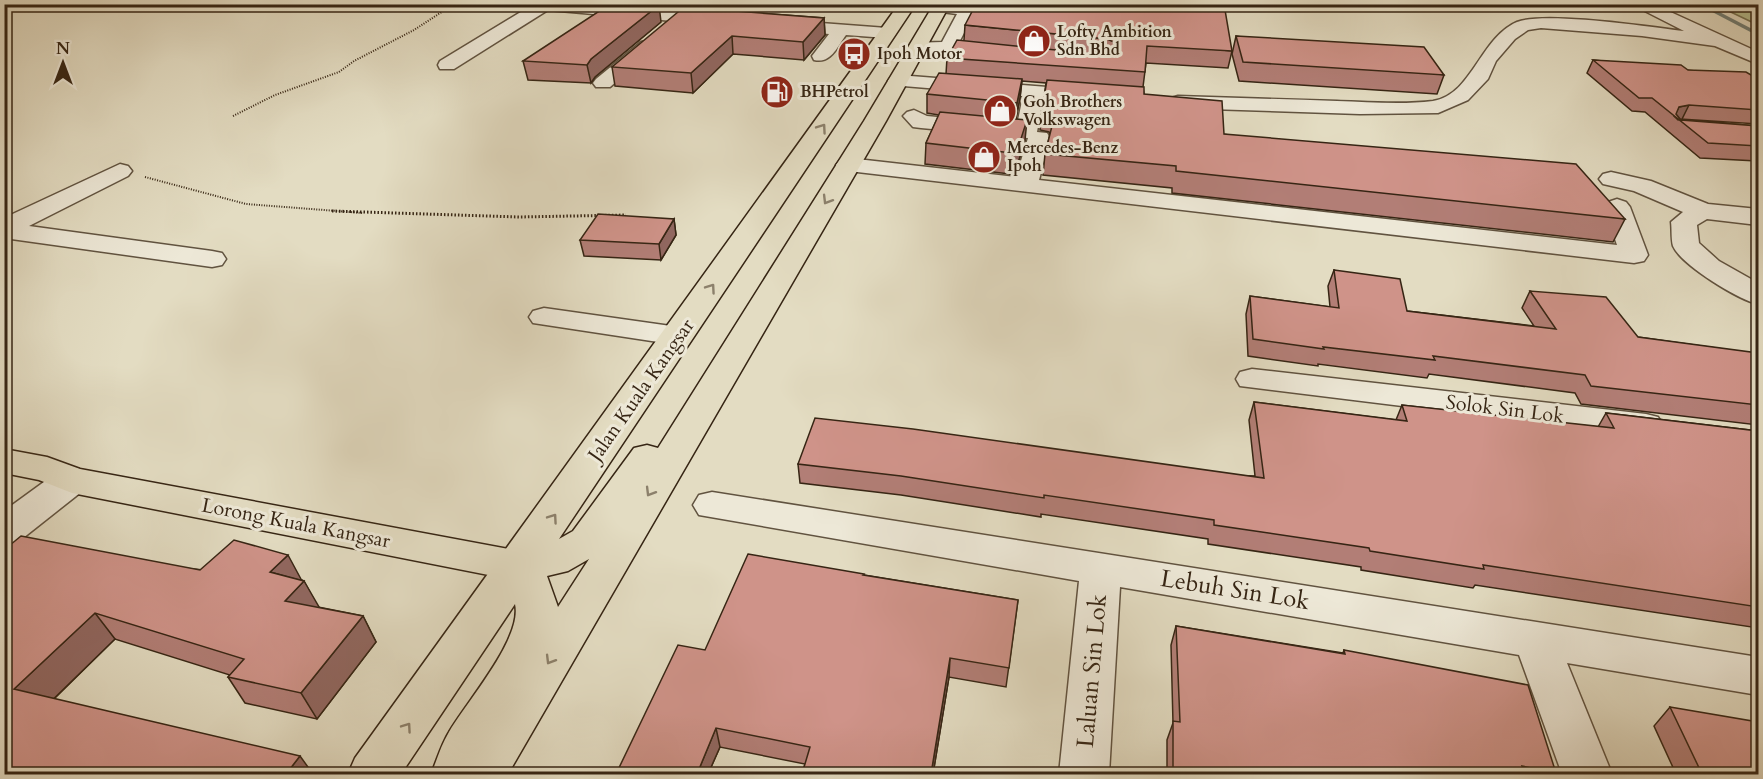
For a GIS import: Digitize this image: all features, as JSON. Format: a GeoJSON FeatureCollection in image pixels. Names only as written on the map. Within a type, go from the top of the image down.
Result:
{"type":"FeatureCollection","features":[{"type":"Feature","properties":{"kind":"main road"},"geometry":{"type":"LineString","coordinates":[[481,774],[898,81],[933,48],[941,6]]}},
{"type":"Feature","properties":{"kind":"main road","name":"Jalan Kuala Kangsar"},"geometry":{"type":"LineString","coordinates":[[373,774],[897,20]]}},
{"type":"Feature","properties":{"kind":"main road"},"geometry":{"type":"LineString","coordinates":[[456,774],[465,749],[528,648],[539,614],[532,587],[519,566],[554,560],[587,541],[670,424],[689,403],[710,393]]}},
{"type":"Feature","properties":{"kind":"main road","name":"Lorong Kuala Kangsar"},"geometry":{"type":"LineString","coordinates":[[4,461],[47,469],[72,480],[519,566]]}},
{"type":"Feature","properties":{"kind":"main road","name":"Lorong Kuala Kangsar"},"geometry":{"type":"LineString","coordinates":[[4,482],[27,486],[72,480]]}},
{"type":"Feature","properties":{"kind":"street"},"geometry":{"type":"LineString","coordinates":[[603,83],[696,4]]}},
{"type":"Feature","properties":{"kind":"street"},"geometry":{"type":"LineString","coordinates":[[1639,4],[1758,59]]}},
{"type":"Feature","properties":{"kind":"street"},"geometry":{"type":"LineString","coordinates":[[447,65],[542,5],[607,7],[741,22]]}},
{"type":"Feature","properties":{"kind":"street"},"geometry":{"type":"LineString","coordinates":[[866,11],[861,18],[897,20]]}},
{"type":"Feature","properties":{"kind":"street"},"geometry":{"type":"LineString","coordinates":[[764,23],[841,30],[897,20]]}},
{"type":"Feature","properties":{"kind":"street"},"geometry":{"type":"LineString","coordinates":[[1158,100],[1360,108],[1438,107],[1461,96],[1481,75],[1487,60],[1509,35],[1523,26],[1541,23],[1642,31],[1718,41]]}},
{"type":"Feature","properties":{"kind":"street"},"geometry":{"type":"LineString","coordinates":[[821,57],[841,30]]}},
{"type":"Feature","properties":{"kind":"street"},"geometry":{"type":"LineString","coordinates":[[933,48],[969,50]]}},
{"type":"Feature","properties":{"kind":"street"},"geometry":{"type":"LineString","coordinates":[[898,81],[1113,97]]}},
{"type":"Feature","properties":{"kind":"street"},"geometry":{"type":"LineString","coordinates":[[917,142],[932,84]]}},
{"type":"Feature","properties":{"kind":"street"},"geometry":{"type":"LineString","coordinates":[[917,142],[921,123],[1026,132],[1034,91]]}},
{"type":"Feature","properties":{"kind":"street"},"geometry":{"type":"LineString","coordinates":[[875,121],[917,142],[1026,185],[1634,255],[1617,207]]}},
{"type":"Feature","properties":{"kind":"street"},"geometry":{"type":"LineString","coordinates":[[1026,185],[1039,138]]}},
{"type":"Feature","properties":{"kind":"street"},"geometry":{"type":"LineString","coordinates":[[848,165],[917,142]]}},
{"type":"Feature","properties":{"kind":"street"},"geometry":{"type":"LineString","coordinates":[[4,229],[120,171]]}},
{"type":"Feature","properties":{"kind":"street"},"geometry":{"type":"LineString","coordinates":[[1611,179],[1642,186],[1703,211],[1758,217]]}},
{"type":"Feature","properties":{"kind":"street"},"geometry":{"type":"LineString","coordinates":[[1703,211],[1684,222],[1686,245],[1709,267],[1758,295]]}},
{"type":"Feature","properties":{"kind":"street"},"geometry":{"type":"LineString","coordinates":[[4,229],[212,259]]}},
{"type":"Feature","properties":{"kind":"street"},"geometry":{"type":"LineString","coordinates":[[544,316],[678,336]]}},
{"type":"Feature","properties":{"kind":"street","name":"Solok Sin Lok"},"geometry":{"type":"LineString","coordinates":[[1252,380],[1676,428]]}},
{"type":"Feature","properties":{"kind":"street"},"geometry":{"type":"LineString","coordinates":[[4,532],[72,480]]}},
{"type":"Feature","properties":{"kind":"street","name":"Lebuh Sin Lok"},"geometry":{"type":"LineString","coordinates":[[712,505],[1758,676]]}},
{"type":"Feature","properties":{"kind":"street","name":"Laluan Sin Lok"},"geometry":{"type":"LineString","coordinates":[[1084,774],[1101,568]]}},
{"type":"Feature","properties":{"kind":"street"},"geometry":{"type":"LineString","coordinates":[[1536,640],[1587,774]]}},
{"type":"Feature","properties":{"kind":"path"},"geometry":{"type":"LineString","coordinates":[[233,116],[275,95],[339,72],[354,61],[414,30],[454,4]]}},
{"type":"Feature","properties":{"kind":"path"},"geometry":{"type":"LineString","coordinates":[[120,171],[246,204],[343,212],[519,217],[626,215]]}},
{"type":"Feature","properties":{"kind":"green space"},"geometry":{"type":"Polygon","coordinates":[[[1716,5],[1758,5],[1758,25],[1716,5]]]}},
{"type":"Feature","properties":{"kind":"building"},"geometry":{"type":"Polygon","coordinates":[[[610,4],[659,5],[591,59],[587,65],[523,61],[610,4]]]}},
{"type":"Feature","properties":{"kind":"building"},"geometry":{"type":"Polygon","coordinates":[[[976,4],[1224,4],[1232,51],[1147,46],[1145,72],[947,58],[957,40],[1106,55],[1116,52],[1118,46],[1107,39],[965,25],[976,4]]]}},
{"type":"Feature","properties":{"kind":"building"},"geometry":{"type":"Polygon","coordinates":[[[684,7],[824,18],[803,42],[732,36],[691,73],[612,67],[684,7]]]}},
{"type":"Feature","properties":{"kind":"building"},"geometry":{"type":"Polygon","coordinates":[[[1236,36],[1424,47],[1444,75],[1243,62],[1236,36]]]}},
{"type":"Feature","properties":{"kind":"building"},"geometry":{"type":"Polygon","coordinates":[[[1593,60],[1681,65],[1688,70],[1746,72],[1758,79],[1758,110],[1689,105],[1679,107],[1676,114],[1681,120],[1758,126],[1758,146],[1708,143],[1652,98],[1639,98],[1593,60]]]}},
{"type":"Feature","properties":{"kind":"building"},"geometry":{"type":"Polygon","coordinates":[[[939,73],[1022,79],[1017,103],[927,94],[939,73]]]}},
{"type":"Feature","properties":{"kind":"building"},"geometry":{"type":"Polygon","coordinates":[[[1047,80],[1144,87],[1144,94],[1222,101],[1224,134],[1576,164],[1625,219],[1176,171],[1176,166],[1045,154],[1054,118],[1051,112],[1042,110],[1047,80]]]}},
{"type":"Feature","properties":{"kind":"building"},"geometry":{"type":"Polygon","coordinates":[[[940,112],[1027,120],[1017,151],[1012,153],[926,143],[940,112]]]}},
{"type":"Feature","properties":{"kind":"building"},"geometry":{"type":"Polygon","coordinates":[[[598,214],[674,219],[659,244],[580,240],[598,214]]]}},
{"type":"Feature","properties":{"kind":"building"},"geometry":{"type":"Polygon","coordinates":[[[1334,270],[1400,279],[1407,311],[1556,329],[1530,291],[1606,297],[1638,337],[1758,353],[1758,405],[1591,386],[1585,375],[1433,356],[1435,360],[1253,339],[1250,296],[1339,308],[1334,270]]]}},
{"type":"Feature","properties":{"kind":"building"},"geometry":{"type":"Polygon","coordinates":[[[1254,402],[1407,421],[1402,405],[1614,428],[1606,413],[1758,431],[1758,607],[1483,565],[1484,569],[1370,551],[1369,548],[1214,525],[1214,520],[1044,495],[1044,498],[901,476],[798,464],[815,418],[913,429],[1264,478],[1254,402]]]}},
{"type":"Feature","properties":{"kind":"building"},"geometry":{"type":"Polygon","coordinates":[[[21,536],[200,570],[234,540],[288,555],[270,572],[304,581],[285,601],[363,616],[301,693],[228,677],[244,659],[95,613],[14,689],[300,756],[286,774],[4,774],[4,550],[21,536]]]}},
{"type":"Feature","properties":{"kind":"building"},"geometry":{"type":"Polygon","coordinates":[[[748,554],[1018,600],[1009,668],[950,658],[931,774],[802,774],[810,747],[716,728],[697,774],[616,774],[678,645],[705,650],[748,554]]]}},
{"type":"Feature","properties":{"kind":"building"},"geometry":{"type":"Polygon","coordinates":[[[1176,626],[1345,654],[1344,650],[1528,685],[1556,773],[1522,766],[1525,774],[1173,774],[1173,721],[1180,722],[1176,626]]]}},
{"type":"Feature","properties":{"kind":"building"},"geometry":{"type":"Polygon","coordinates":[[[1670,707],[1758,722],[1758,774],[1702,774],[1670,707]]]}},
{"type":"Feature","properties":{"kind":"waterway"},"geometry":{"type":"LineString","coordinates":[[1699,4],[1758,34]]}},
{"type":"Feature","properties":{"kind":"place","name":"Lofty Ambition Sdn Bhd"},"geometry":{"type":"Point","coordinates":[1034,41]}},
{"type":"Feature","properties":{"kind":"place","name":"Ipoh Motor"},"geometry":{"type":"Point","coordinates":[854,54]}},
{"type":"Feature","properties":{"kind":"place","name":"BHPetrol"},"geometry":{"type":"Point","coordinates":[777,92]}},
{"type":"Feature","properties":{"kind":"place","name":"Goh Brothers Volkswagen"},"geometry":{"type":"Point","coordinates":[1000,111]}},
{"type":"Feature","properties":{"kind":"place","name":"Mercedes-Benz Ipoh"},"geometry":{"type":"Point","coordinates":[984,157]}}]}
